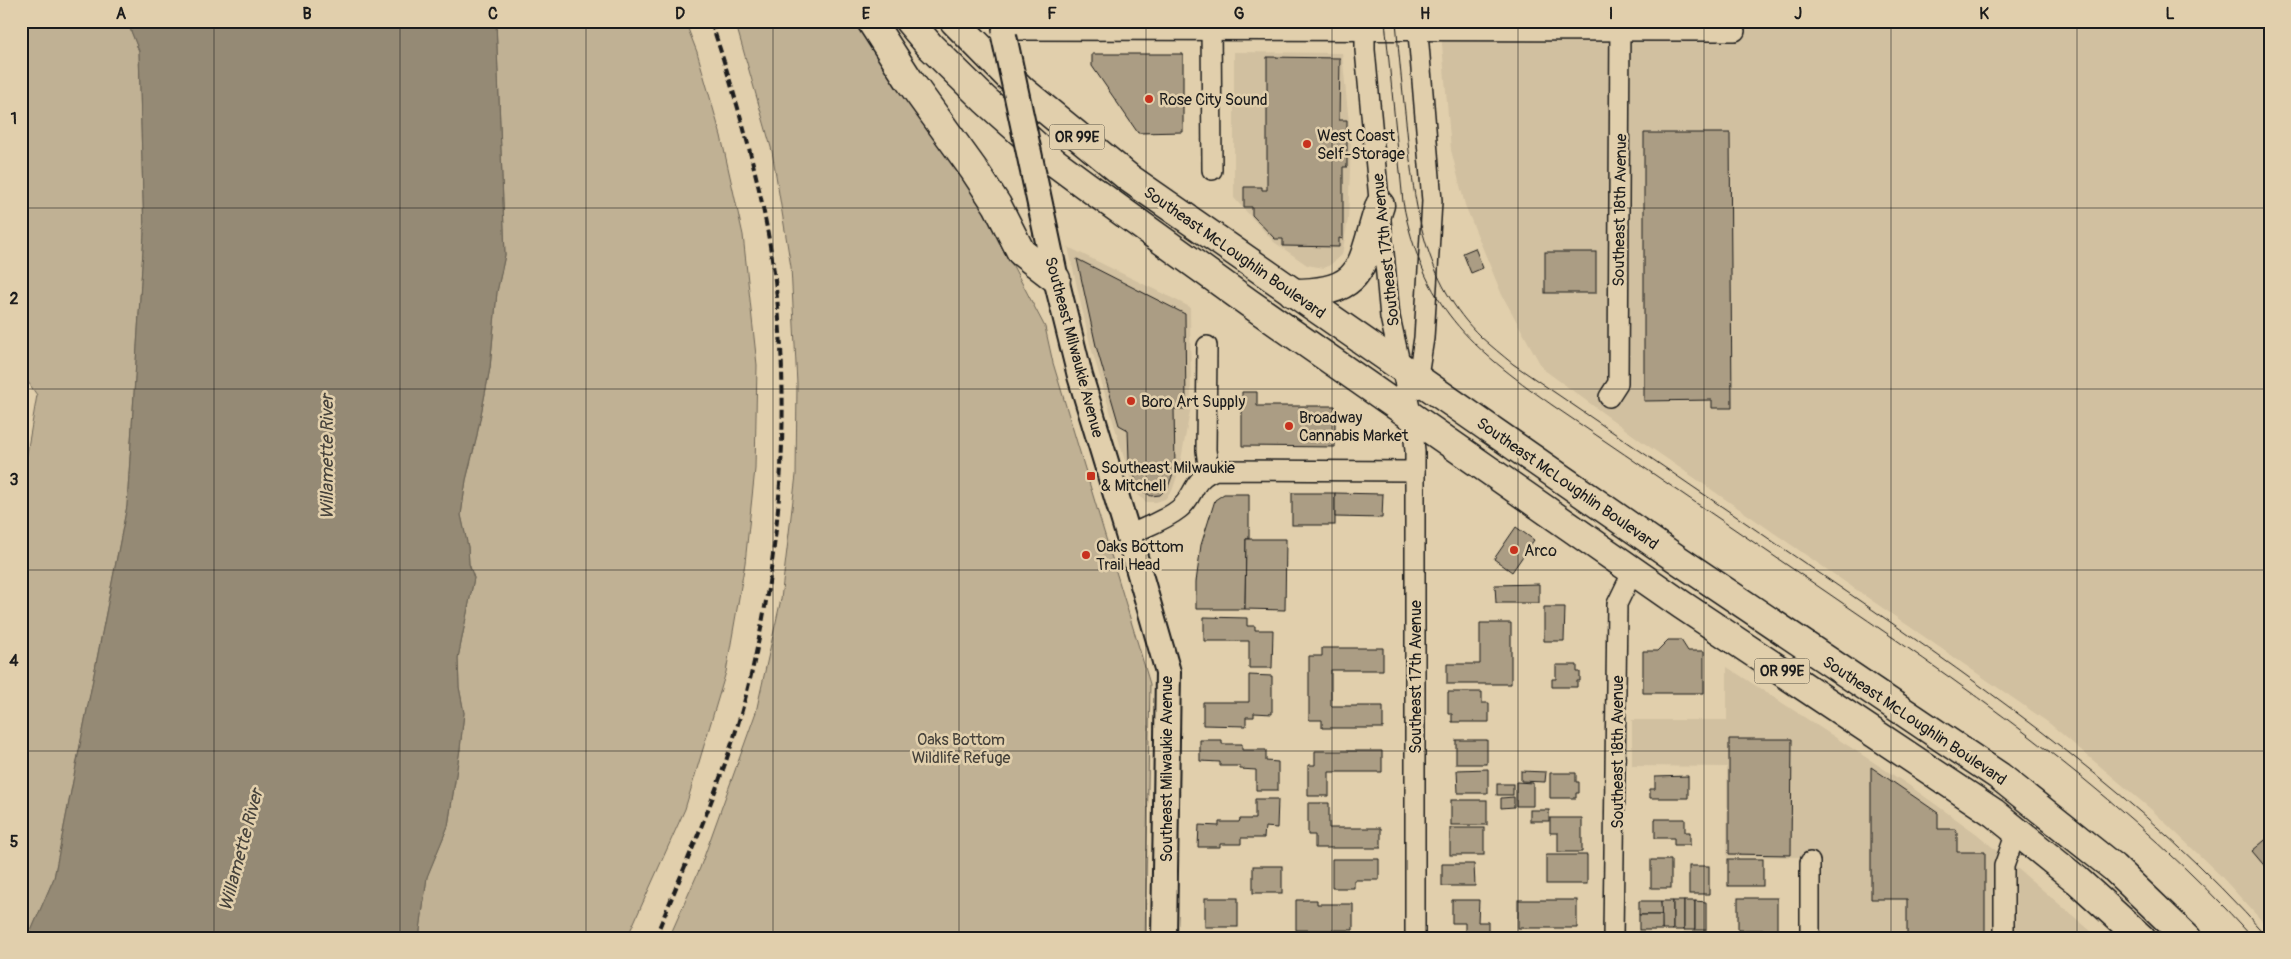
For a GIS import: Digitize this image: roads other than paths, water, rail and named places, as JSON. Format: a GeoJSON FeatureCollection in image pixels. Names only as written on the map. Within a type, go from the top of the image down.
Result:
{"type":"FeatureCollection","features":[{"type":"Feature","properties":{"kind":"highway"},"geometry":{"type":"LineString","coordinates":[[871,21],[909,80],[997,205],[1021,252],[1056,280]]}},
{"type":"Feature","properties":{"kind":"highway","name":"Southeast McLoughlin Boulevard"},"geometry":{"type":"LineString","coordinates":[[909,21],[930,46],[985,100],[1053,160],[1249,303],[1412,417],[1633,570],[2017,830],[2077,880],[2141,938]]}},
{"type":"Feature","properties":{"kind":"highway","name":"Southeast McLoughlin Boulevard"},"geometry":{"type":"LineString","coordinates":[[954,21],[1008,76],[1063,126],[1129,178],[1677,559],[1999,776],[2113,867],[2187,938]]}},
{"type":"Feature","properties":{"kind":"highway"},"geometry":{"type":"LineString","coordinates":[[1293,293],[1323,293],[1340,288],[1352,280],[1359,270],[1380,205]]}},
{"type":"Feature","properties":{"kind":"main road","name":"Southeast Milwaukie Avenue"},"geometry":{"type":"LineString","coordinates":[[1002,29],[1056,280],[1080,376],[1168,672],[1164,938]]}},
{"type":"Feature","properties":{"kind":"street"},"geometry":{"type":"LineString","coordinates":[[1211,26],[1212,170]]}},
{"type":"Feature","properties":{"kind":"street"},"geometry":{"type":"LineString","coordinates":[[1002,29],[1211,26],[1620,26],[1735,31]]}},
{"type":"Feature","properties":{"kind":"street","name":"Southeast 17th Avenue"},"geometry":{"type":"LineString","coordinates":[[1365,26],[1390,318],[1410,375],[1415,471],[1415,938]]}},
{"type":"Feature","properties":{"kind":"street","name":"Southeast 17th Avenue"},"geometry":{"type":"LineString","coordinates":[[1410,375],[1424,338],[1432,200],[1417,26]]}},
{"type":"Feature","properties":{"kind":"street","name":"Southeast 18th Avenue"},"geometry":{"type":"LineString","coordinates":[[1609,397],[1618,383],[1620,26]]}},
{"type":"Feature","properties":{"kind":"street"},"geometry":{"type":"LineString","coordinates":[[1207,346],[1206,450],[1209,473]]}},
{"type":"Feature","properties":{"kind":"street"},"geometry":{"type":"LineString","coordinates":[[1128,534],[1158,522],[1181,508],[1201,477],[1209,473],[1228,469],[1415,471]]}},
{"type":"Feature","properties":{"kind":"street","name":"Southeast 18th Avenue"},"geometry":{"type":"LineString","coordinates":[[1613,938],[1617,604],[1633,570]]}},
{"type":"Feature","properties":{"kind":"street"},"geometry":{"type":"LineString","coordinates":[[2004,938],[2004,866],[2017,830]]}},
{"type":"Feature","properties":{"kind":"street"},"geometry":{"type":"LineString","coordinates":[[1810,862],[1810,938]]}},
{"type":"Feature","properties":{"kind":"water","name":"Willamette River"},"geometry":{"type":"Polygon","coordinates":[[[127,21],[496,21],[505,255],[497,292],[490,368],[466,480],[461,515],[468,547],[469,564],[474,578],[458,658],[459,687],[464,713],[460,749],[448,826],[427,877],[419,938],[28,938],[54,878],[127,506],[144,234],[139,51],[127,21]]]}},
{"type":"Feature","properties":{"kind":"tram line"},"geometry":{"type":"LineString","coordinates":[[1385,21],[1403,202],[1412,238],[1423,270],[1437,297],[1454,321],[1474,343],[1523,384],[1552,405],[1896,640],[2004,717],[2109,800],[2159,843],[2207,889],[2253,938]]}},
{"type":"Feature","properties":{"kind":"tram line"},"geometry":{"type":"LineString","coordinates":[[1396,21],[1410,159],[1418,214],[1425,241],[1434,267],[1446,292],[1481,337],[1513,364],[1844,590],[1957,669],[2067,751],[2172,840],[2268,938]]}},
{"type":"Feature","properties":{"kind":"railway"},"geometry":{"type":"LineString","coordinates":[[655,938],[715,792],[744,703],[757,650],[767,595],[780,485],[782,374],[779,319],[773,265],[755,172],[711,21]]}},
{"type":"Feature","properties":{"kind":"place","name":"Rose City Sound"},"geometry":{"type":"Point","coordinates":[1149,99]}},
{"type":"Feature","properties":{"kind":"place","name":"West Coast Self-Storage"},"geometry":{"type":"Point","coordinates":[1307,144]}},
{"type":"Feature","properties":{"kind":"place","name":"Boro Art Supply"},"geometry":{"type":"Point","coordinates":[1131,401]}},
{"type":"Feature","properties":{"kind":"place","name":"Broadway Cannabis Market"},"geometry":{"type":"Point","coordinates":[1289,426]}},
{"type":"Feature","properties":{"kind":"place","name":"Southeast Milwaukie & Mitchell"},"geometry":{"type":"Point","coordinates":[1091,476]}},
{"type":"Feature","properties":{"kind":"place","name":"Arco"},"geometry":{"type":"Point","coordinates":[1514,550]}},
{"type":"Feature","properties":{"kind":"place","name":"Oaks Bottom Trail Head"},"geometry":{"type":"Point","coordinates":[1086,555]}},
{"type":"Feature","properties":{"kind":"park label","name":"Oaks Bottom Wildlife Refuge"},"geometry":{"type":"Point","coordinates":[961,748]}}]}
